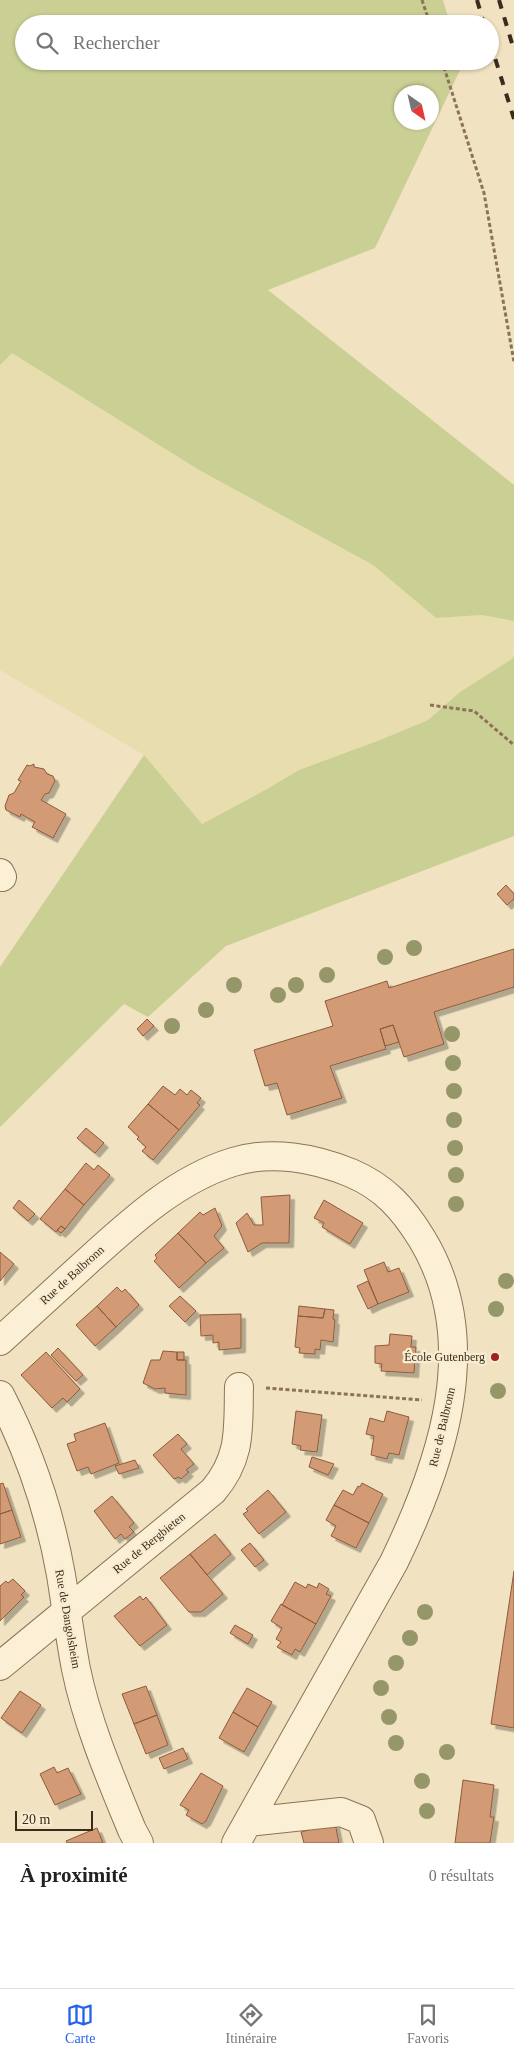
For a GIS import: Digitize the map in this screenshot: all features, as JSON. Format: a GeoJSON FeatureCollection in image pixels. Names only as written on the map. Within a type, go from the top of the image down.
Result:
{"type":"FeatureCollection","features":[{"type":"Feature","properties":{"kind":"street","name":"Rue de Balbronn"},"geometry":{"type":"LineString","coordinates":[[0,1341],[130,1223],[164,1196],[214,1168],[260,1156],[289,1156],[340,1169],[370,1181],[391,1198],[412,1222],[442,1278],[450,1310],[454,1346],[453,1378],[450,1402],[433,1469],[411,1526],[394,1562],[242,1833]]}},
{"type":"Feature","properties":{"kind":"street","name":"Rue de Bergbieten"},"geometry":{"type":"LineString","coordinates":[[0,1666],[214,1491],[225,1477],[233,1460],[238,1434],[239,1387]]}},
{"type":"Feature","properties":{"kind":"street","name":"Rue de Dangolsheim"},"geometry":{"type":"LineString","coordinates":[[0,1395],[26,1450],[40,1493],[61,1573],[76,1670],[95,1734],[132,1830],[139,1843]]}},
{"type":"Feature","properties":{"kind":"street","name":"Rue de Balbronn"},"geometry":{"type":"LineString","coordinates":[[242,1833],[340,1812],[361,1820],[369,1843]]}},
{"type":"Feature","properties":{"kind":"path"},"geometry":{"type":"LineString","coordinates":[[422,0],[427,15]]}},
{"type":"Feature","properties":{"kind":"path"},"geometry":{"type":"LineString","coordinates":[[445,70],[484,193],[514,362]]}},
{"type":"Feature","properties":{"kind":"path"},"geometry":{"type":"LineString","coordinates":[[430,704],[474,711],[514,745]]}},
{"type":"Feature","properties":{"kind":"path"},"geometry":{"type":"LineString","coordinates":[[239,1387],[450,1402]]}},
{"type":"Feature","properties":{"kind":"shaded area"},"geometry":{"type":"Polygon","coordinates":[[[12,352],[199,470],[373,565],[436,618],[482,615],[514,621],[513,659],[460,692],[428,720],[299,770],[202,824],[144,755],[0,670],[0,365],[12,352]]]}},
{"type":"Feature","properties":{"kind":"green space"},"geometry":{"type":"Polygon","coordinates":[[[0,0],[443,0],[447,15],[15,15],[15,70],[460,70],[439,114],[439,85],[394,85],[394,130],[431,130],[375,248],[268,290],[514,485],[514,621],[482,615],[436,618],[373,565],[199,470],[12,353],[0,365],[0,0]]]}},
{"type":"Feature","properties":{"kind":"green space"},"geometry":{"type":"Polygon","coordinates":[[[514,656],[514,836],[226,946],[148,1017],[124,1004],[0,1127],[0,967],[144,755],[202,824],[299,770],[428,720],[460,692],[514,656]]]}},
{"type":"Feature","properties":{"kind":"building"},"geometry":{"type":"Polygon","coordinates":[[[34,764],[34,767],[44,769],[47,774],[53,776],[55,781],[49,793],[45,794],[41,800],[66,814],[53,838],[32,827],[35,822],[21,814],[20,817],[6,810],[5,806],[9,795],[14,793],[21,781],[18,780],[27,765],[34,764]]]}},
{"type":"Feature","properties":{"kind":"building"},"geometry":{"type":"Polygon","coordinates":[[[506,885],[514,894],[514,899],[507,905],[497,894],[506,885]]]}},
{"type":"Feature","properties":{"kind":"building"},"geometry":{"type":"Polygon","coordinates":[[[514,949],[514,987],[434,1012],[444,1044],[404,1057],[393,1025],[380,1029],[386,1049],[330,1066],[342,1098],[287,1115],[277,1083],[265,1086],[254,1050],[333,1026],[325,1001],[387,981],[389,988],[514,949]]]}},
{"type":"Feature","properties":{"kind":"building"},"geometry":{"type":"Polygon","coordinates":[[[147,1019],[154,1026],[143,1036],[137,1029],[147,1019]]]}},
{"type":"Feature","properties":{"kind":"building"},"geometry":{"type":"Polygon","coordinates":[[[393,1025],[399,1042],[385,1046],[380,1029],[393,1025]]]}},
{"type":"Feature","properties":{"kind":"building"},"geometry":{"type":"Polygon","coordinates":[[[163,1086],[175,1095],[180,1089],[187,1095],[191,1090],[201,1098],[197,1103],[200,1105],[179,1130],[148,1104],[163,1086]]]}},
{"type":"Feature","properties":{"kind":"building"},"geometry":{"type":"Polygon","coordinates":[[[148,1104],[179,1130],[153,1160],[142,1151],[146,1147],[128,1127],[148,1104]]]}},
{"type":"Feature","properties":{"kind":"building"},"geometry":{"type":"Polygon","coordinates":[[[86,1128],[104,1143],[95,1153],[77,1138],[86,1128]]]}},
{"type":"Feature","properties":{"kind":"building"},"geometry":{"type":"Polygon","coordinates":[[[86,1163],[94,1170],[98,1165],[110,1175],[84,1205],[65,1189],[86,1163]]]}},
{"type":"Feature","properties":{"kind":"building"},"geometry":{"type":"Polygon","coordinates":[[[65,1189],[84,1205],[65,1229],[61,1226],[56,1232],[40,1219],[65,1189]]]}},
{"type":"Feature","properties":{"kind":"building"},"geometry":{"type":"Polygon","coordinates":[[[290,1195],[289,1243],[262,1243],[248,1252],[236,1223],[247,1213],[254,1225],[263,1225],[261,1197],[290,1195]]]}},
{"type":"Feature","properties":{"kind":"building"},"geometry":{"type":"Polygon","coordinates":[[[19,1200],[35,1214],[28,1221],[13,1208],[19,1200]]]}},
{"type":"Feature","properties":{"kind":"building"},"geometry":{"type":"Polygon","coordinates":[[[324,1200],[363,1223],[350,1244],[322,1227],[324,1223],[314,1218],[324,1200]]]}},
{"type":"Feature","properties":{"kind":"building"},"geometry":{"type":"Polygon","coordinates":[[[215,1208],[222,1226],[214,1236],[224,1248],[206,1263],[178,1233],[200,1212],[203,1215],[215,1208]]]}},
{"type":"Feature","properties":{"kind":"building"},"geometry":{"type":"Polygon","coordinates":[[[61,1226],[65,1229],[61,1233],[57,1230],[61,1226]]]}},
{"type":"Feature","properties":{"kind":"building"},"geometry":{"type":"Polygon","coordinates":[[[178,1233],[206,1263],[179,1288],[154,1261],[157,1258],[155,1255],[178,1233]]]}},
{"type":"Feature","properties":{"kind":"building"},"geometry":{"type":"Polygon","coordinates":[[[0,1252],[14,1264],[0,1281],[0,1252]]]}},
{"type":"Feature","properties":{"kind":"building"},"geometry":{"type":"Polygon","coordinates":[[[384,1262],[388,1272],[399,1268],[409,1292],[378,1304],[364,1270],[384,1262]]]}},
{"type":"Feature","properties":{"kind":"building"},"geometry":{"type":"Polygon","coordinates":[[[368,1281],[378,1304],[368,1309],[357,1286],[368,1281]]]}},
{"type":"Feature","properties":{"kind":"building"},"geometry":{"type":"Polygon","coordinates":[[[117,1287],[122,1292],[125,1289],[139,1305],[116,1327],[97,1306],[117,1287]]]}},
{"type":"Feature","properties":{"kind":"building"},"geometry":{"type":"Polygon","coordinates":[[[180,1296],[196,1311],[185,1322],[169,1306],[180,1296]]]}},
{"type":"Feature","properties":{"kind":"building"},"geometry":{"type":"Polygon","coordinates":[[[97,1306],[116,1327],[95,1346],[76,1325],[97,1306]]]}},
{"type":"Feature","properties":{"kind":"building"},"geometry":{"type":"Polygon","coordinates":[[[299,1306],[325,1309],[323,1318],[298,1316],[299,1306]]]}},
{"type":"Feature","properties":{"kind":"building"},"geometry":{"type":"Polygon","coordinates":[[[325,1309],[334,1310],[333,1342],[321,1340],[320,1350],[315,1349],[315,1354],[299,1353],[300,1348],[295,1347],[298,1316],[323,1318],[325,1309]]]}},
{"type":"Feature","properties":{"kind":"building"},"geometry":{"type":"Polygon","coordinates":[[[241,1314],[241,1348],[219,1350],[219,1342],[213,1343],[213,1335],[201,1336],[200,1315],[241,1314]]]}},
{"type":"Feature","properties":{"kind":"building"},"geometry":{"type":"Polygon","coordinates":[[[390,1334],[412,1336],[411,1347],[416,1347],[414,1373],[381,1371],[382,1364],[375,1363],[375,1346],[389,1345],[390,1334]]]}},
{"type":"Feature","properties":{"kind":"building"},"geometry":{"type":"Polygon","coordinates":[[[58,1348],[83,1375],[76,1381],[51,1355],[58,1348]]]}},
{"type":"Feature","properties":{"kind":"building"},"geometry":{"type":"Polygon","coordinates":[[[163,1351],[177,1352],[177,1360],[186,1360],[186,1395],[165,1393],[165,1388],[155,1389],[143,1383],[151,1360],[160,1360],[163,1351]]]}},
{"type":"Feature","properties":{"kind":"building"},"geometry":{"type":"Polygon","coordinates":[[[46,1352],[80,1389],[67,1402],[63,1398],[52,1408],[21,1375],[46,1352]]]}},
{"type":"Feature","properties":{"kind":"building"},"geometry":{"type":"Polygon","coordinates":[[[177,1352],[184,1352],[184,1360],[177,1360],[177,1352]]]}},
{"type":"Feature","properties":{"kind":"building"},"geometry":{"type":"Polygon","coordinates":[[[296,1411],[322,1415],[317,1452],[300,1450],[301,1446],[292,1444],[296,1411]]]}},
{"type":"Feature","properties":{"kind":"building"},"geometry":{"type":"Polygon","coordinates":[[[387,1411],[409,1417],[399,1455],[389,1453],[387,1459],[371,1455],[374,1436],[366,1434],[370,1418],[384,1422],[387,1411]]]}},
{"type":"Feature","properties":{"kind":"building"},"geometry":{"type":"Polygon","coordinates":[[[105,1423],[119,1463],[91,1474],[88,1467],[77,1471],[67,1444],[76,1441],[74,1434],[105,1423]]]}},
{"type":"Feature","properties":{"kind":"building"},"geometry":{"type":"Polygon","coordinates":[[[178,1434],[187,1444],[181,1449],[194,1464],[186,1470],[189,1472],[181,1479],[179,1477],[174,1479],[153,1455],[178,1434]]]}},
{"type":"Feature","properties":{"kind":"building"},"geometry":{"type":"Polygon","coordinates":[[[312,1457],[334,1464],[328,1475],[309,1467],[312,1457]]]}},
{"type":"Feature","properties":{"kind":"building"},"geometry":{"type":"Polygon","coordinates":[[[135,1460],[139,1468],[119,1474],[115,1466],[135,1460]]]}},
{"type":"Feature","properties":{"kind":"building"},"geometry":{"type":"Polygon","coordinates":[[[3,1483],[12,1510],[0,1514],[0,1484],[3,1483]]]}},
{"type":"Feature","properties":{"kind":"building"},"geometry":{"type":"Polygon","coordinates":[[[362,1483],[383,1494],[369,1523],[334,1505],[343,1490],[353,1495],[362,1483]]]}},
{"type":"Feature","properties":{"kind":"building"},"geometry":{"type":"Polygon","coordinates":[[[268,1490],[286,1512],[259,1534],[243,1514],[248,1511],[246,1509],[268,1490]]]}},
{"type":"Feature","properties":{"kind":"building"},"geometry":{"type":"Polygon","coordinates":[[[112,1496],[134,1523],[129,1527],[134,1532],[125,1539],[121,1534],[115,1539],[94,1511],[112,1496]]]}},
{"type":"Feature","properties":{"kind":"building"},"geometry":{"type":"Polygon","coordinates":[[[334,1505],[369,1523],[356,1548],[331,1536],[336,1526],[326,1520],[334,1505]]]}},
{"type":"Feature","properties":{"kind":"building"},"geometry":{"type":"Polygon","coordinates":[[[12,1510],[21,1537],[0,1544],[0,1514],[12,1510]]]}},
{"type":"Feature","properties":{"kind":"building"},"geometry":{"type":"Polygon","coordinates":[[[215,1534],[231,1554],[207,1575],[190,1554],[215,1534]]]}},
{"type":"Feature","properties":{"kind":"building"},"geometry":{"type":"Polygon","coordinates":[[[250,1543],[264,1560],[255,1567],[241,1550],[250,1543]]]}},
{"type":"Feature","properties":{"kind":"building"},"geometry":{"type":"Polygon","coordinates":[[[190,1554],[223,1594],[201,1612],[189,1612],[160,1578],[190,1554]]]}},
{"type":"Feature","properties":{"kind":"building"},"geometry":{"type":"Polygon","coordinates":[[[514,1571],[514,1728],[491,1724],[514,1571]]]}},
{"type":"Feature","properties":{"kind":"building"},"geometry":{"type":"Polygon","coordinates":[[[13,1579],[25,1591],[21,1595],[24,1597],[0,1621],[0,1586],[6,1581],[8,1583],[13,1579]]]}},
{"type":"Feature","properties":{"kind":"building"},"geometry":{"type":"Polygon","coordinates":[[[295,1582],[306,1588],[308,1584],[317,1588],[319,1583],[329,1589],[326,1594],[331,1596],[316,1624],[282,1605],[295,1582]]]}},
{"type":"Feature","properties":{"kind":"building"},"geometry":{"type":"Polygon","coordinates":[[[140,1596],[143,1600],[146,1597],[167,1625],[140,1646],[114,1616],[140,1596]]]}},
{"type":"Feature","properties":{"kind":"building"},"geometry":{"type":"Polygon","coordinates":[[[281,1604],[316,1624],[300,1652],[295,1649],[292,1655],[277,1647],[281,1642],[276,1639],[282,1628],[271,1621],[281,1604]]]}},
{"type":"Feature","properties":{"kind":"building"},"geometry":{"type":"Polygon","coordinates":[[[235,1625],[253,1635],[248,1644],[230,1633],[235,1625]]]}},
{"type":"Feature","properties":{"kind":"building"},"geometry":{"type":"Polygon","coordinates":[[[146,1686],[157,1715],[134,1724],[122,1694],[146,1686]]]}},
{"type":"Feature","properties":{"kind":"building"},"geometry":{"type":"Polygon","coordinates":[[[247,1688],[272,1702],[258,1727],[233,1712],[247,1688]]]}},
{"type":"Feature","properties":{"kind":"building"},"geometry":{"type":"Polygon","coordinates":[[[20,1691],[41,1705],[22,1733],[1,1718],[20,1691]]]}},
{"type":"Feature","properties":{"kind":"building"},"geometry":{"type":"Polygon","coordinates":[[[233,1712],[258,1727],[244,1752],[219,1738],[233,1712]]]}},
{"type":"Feature","properties":{"kind":"building"},"geometry":{"type":"Polygon","coordinates":[[[157,1715],[168,1745],[146,1754],[134,1724],[157,1715]]]}},
{"type":"Feature","properties":{"kind":"building"},"geometry":{"type":"Polygon","coordinates":[[[183,1748],[188,1759],[164,1769],[159,1758],[183,1748]]]}},
{"type":"Feature","properties":{"kind":"building"},"geometry":{"type":"Polygon","coordinates":[[[54,1767],[57,1773],[68,1768],[81,1794],[55,1805],[40,1774],[54,1767]]]}},
{"type":"Feature","properties":{"kind":"building"},"geometry":{"type":"Polygon","coordinates":[[[201,1773],[223,1786],[206,1821],[202,1824],[186,1815],[189,1810],[180,1805],[201,1773]]]}},
{"type":"Feature","properties":{"kind":"building"},"geometry":{"type":"Polygon","coordinates":[[[463,1780],[494,1785],[490,1817],[494,1817],[490,1843],[455,1843],[463,1780]]]}},
{"type":"Feature","properties":{"kind":"building"},"geometry":{"type":"Polygon","coordinates":[[[335,1823],[339,1843],[304,1843],[301,1832],[335,1823]]]}},
{"type":"Feature","properties":{"kind":"building"},"geometry":{"type":"Polygon","coordinates":[[[97,1828],[103,1843],[67,1843],[66,1841],[97,1828]]]}},
{"type":"Feature","properties":{"kind":"railway"},"geometry":{"type":"LineString","coordinates":[[477,0],[481,15]]}},
{"type":"Feature","properties":{"kind":"railway"},"geometry":{"type":"LineString","coordinates":[[499,0],[514,50]]}},
{"type":"Feature","properties":{"kind":"railway"},"geometry":{"type":"LineString","coordinates":[[499,70],[514,119]]}},
{"type":"Feature","properties":{"kind":"place","name":"École Gutenberg"},"geometry":{"type":"Point","coordinates":[495,1357]}}]}
